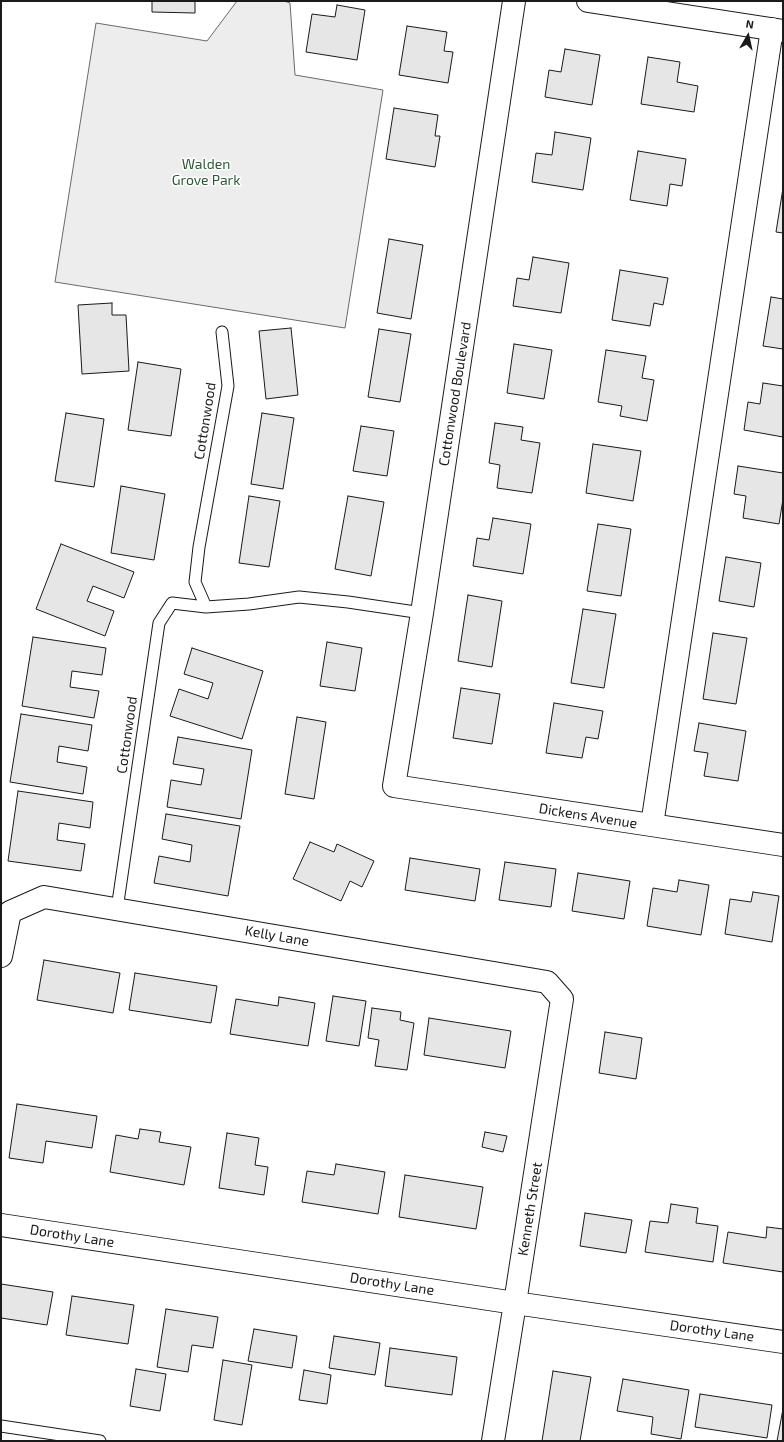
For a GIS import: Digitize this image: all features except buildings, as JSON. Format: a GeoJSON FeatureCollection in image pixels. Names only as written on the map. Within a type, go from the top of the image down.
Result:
{"type":"FeatureCollection","features":[{"type":"Feature","properties":{"kind":"street","name":"Cottonwood Boulevard"},"geometry":{"type":"LineString","coordinates":[[394,786],[422,613],[514,1]]}},
{"type":"Feature","properties":{"kind":"street"},"geometry":{"type":"LineString","coordinates":[[588,1],[778,30],[652,825]]}},
{"type":"Feature","properties":{"kind":"street","name":"Dickens Avenue"},"geometry":{"type":"LineString","coordinates":[[394,786],[783,845]]}},
{"type":"Feature","properties":{"kind":"street","name":"Kelly Lane"},"geometry":{"type":"LineString","coordinates":[[1,956],[10,912],[44,897],[547,982]]}},
{"type":"Feature","properties":{"kind":"street","name":"Kenneth Street"},"geometry":{"type":"LineString","coordinates":[[492,1441],[562,999],[547,982]]}},
{"type":"Feature","properties":{"kind":"street","name":"Dorothy Lane"},"geometry":{"type":"LineString","coordinates":[[1,1225],[783,1342]]}},
{"type":"Feature","properties":{"kind":"lane","name":"Cottonwood"},"geometry":{"type":"LineString","coordinates":[[206,607],[195,582],[199,547],[228,386],[222,332]]}},
{"type":"Feature","properties":{"kind":"lane","name":"Cottonwood"},"geometry":{"type":"LineString","coordinates":[[117,909],[159,622],[172,604],[206,607],[249,604],[299,596],[422,613]]}},
{"type":"Feature","properties":{"kind":"lane"},"geometry":{"type":"LineString","coordinates":[[1,1426],[100,1441]]}},
{"type":"Feature","properties":{"kind":"shaded area","name":"Walden Grove Park"},"geometry":{"type":"Polygon","coordinates":[[[237,1],[284,1],[290,3],[295,75],[383,90],[345,328],[55,282],[96,23],[207,41],[237,1]]]}}]}
